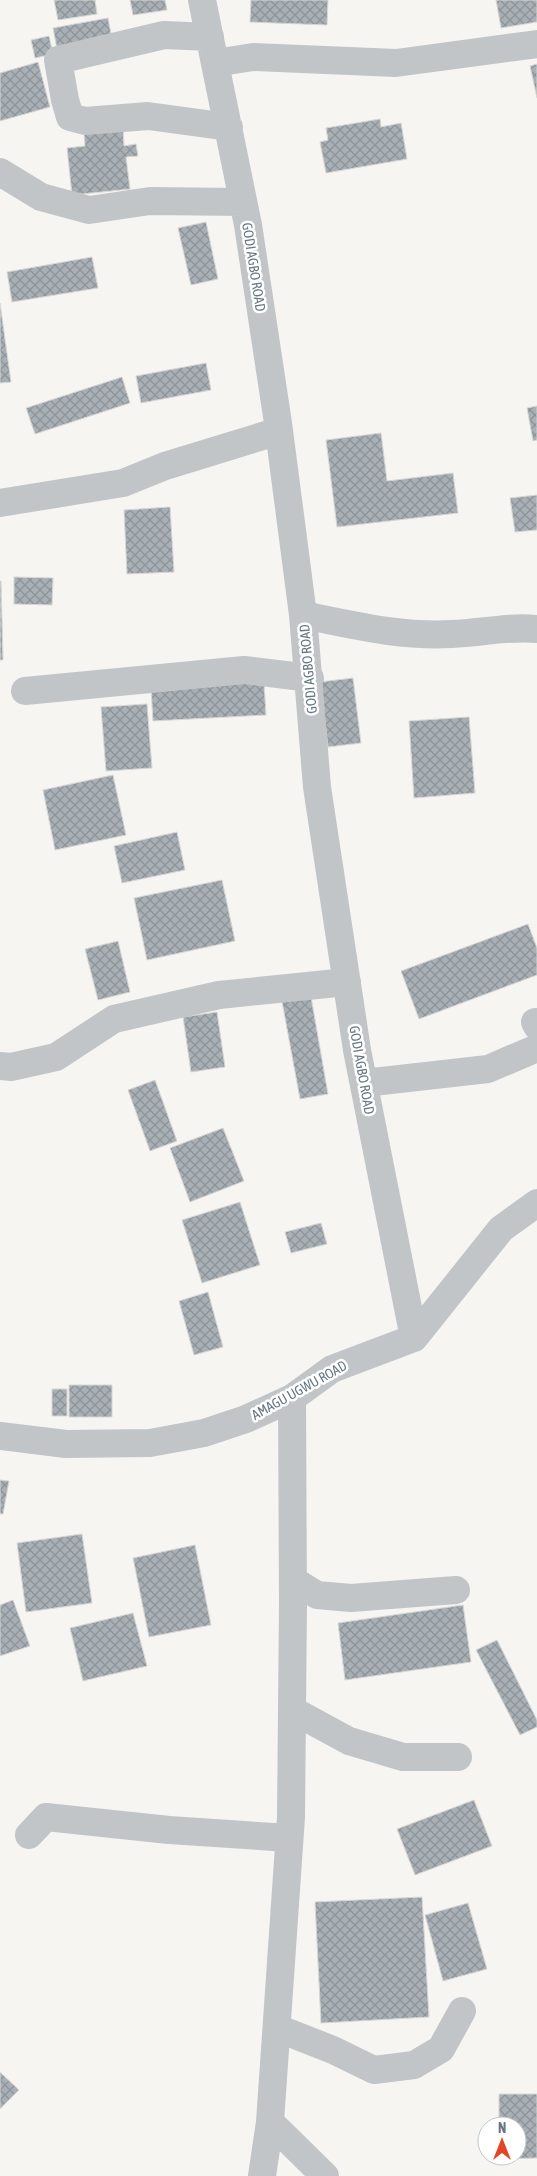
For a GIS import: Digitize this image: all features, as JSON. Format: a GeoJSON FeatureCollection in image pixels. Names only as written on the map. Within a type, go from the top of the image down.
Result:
{"type":"FeatureCollection","features":[{"type":"Feature","properties":{"kind":"street","name":"GODI AGBO ROAD"},"geometry":{"type":"LineString","coordinates":[[202,0],[243,202],[279,432],[304,615],[318,787],[347,982],[364,1083],[414,1338]]}},
{"type":"Feature","properties":{"kind":"street"},"geometry":{"type":"LineString","coordinates":[[229,127],[148,116],[86,121],[70,117],[64,100],[58,60],[164,35],[212,50],[253,57],[396,63],[537,44]]}},
{"type":"Feature","properties":{"kind":"street"},"geometry":{"type":"LineString","coordinates":[[0,172],[41,198],[89,210],[150,201],[243,202]]}},
{"type":"Feature","properties":{"kind":"street"},"geometry":{"type":"LineString","coordinates":[[0,503],[123,483],[165,466],[279,432]]}},
{"type":"Feature","properties":{"kind":"street"},"geometry":{"type":"LineString","coordinates":[[304,615],[398,633],[453,634],[505,628],[537,629]]}},
{"type":"Feature","properties":{"kind":"street"},"geometry":{"type":"LineString","coordinates":[[25,691],[244,670],[310,678]]}},
{"type":"Feature","properties":{"kind":"street"},"geometry":{"type":"LineString","coordinates":[[0,1066],[11,1067],[56,1057],[114,1019],[219,995],[347,982]]}},
{"type":"Feature","properties":{"kind":"street"},"geometry":{"type":"LineString","coordinates":[[364,1083],[488,1069],[536,1032]]}},
{"type":"Feature","properties":{"kind":"street"},"geometry":{"type":"LineString","coordinates":[[414,1338],[501,1229],[537,1203]]}},
{"type":"Feature","properties":{"kind":"street","name":"AMAGU UGWU ROAD"},"geometry":{"type":"LineString","coordinates":[[0,1436],[66,1444],[150,1443],[221,1427],[246,1419],[292,1398],[332,1369],[414,1338]]}},
{"type":"Feature","properties":{"kind":"street"},"geometry":{"type":"LineString","coordinates":[[262,2176],[270,2122],[289,1838],[293,1580],[292,1398]]}},
{"type":"Feature","properties":{"kind":"street"},"geometry":{"type":"LineString","coordinates":[[293,1580],[318,1595],[351,1598],[456,1590]]}},
{"type":"Feature","properties":{"kind":"street"},"geometry":{"type":"LineString","coordinates":[[292,1710],[349,1741],[385,1752],[403,1757],[458,1757]]}},
{"type":"Feature","properties":{"kind":"street"},"geometry":{"type":"LineString","coordinates":[[28,1835],[46,1817],[169,1830],[289,1838]]}},
{"type":"Feature","properties":{"kind":"street"},"geometry":{"type":"LineString","coordinates":[[277,2028],[333,2050],[374,2070],[414,2065],[441,2049],[462,2011]]}},
{"type":"Feature","properties":{"kind":"street"},"geometry":{"type":"LineString","coordinates":[[270,2122],[320,2174],[325,2176]]}},
{"type":"Feature","properties":{"kind":"building"},"geometry":{"type":"Polygon","coordinates":[[[54,0],[95,0],[97,14],[58,20],[54,0]]]}},
{"type":"Feature","properties":{"kind":"building"},"geometry":{"type":"Polygon","coordinates":[[[130,0],[165,0],[167,10],[133,15],[130,0]]]}},
{"type":"Feature","properties":{"kind":"building"},"geometry":{"type":"Polygon","coordinates":[[[251,0],[328,0],[327,25],[250,22],[251,0]]]}},
{"type":"Feature","properties":{"kind":"building"},"geometry":{"type":"Polygon","coordinates":[[[496,0],[537,0],[537,22],[501,28],[496,0]]]}},
{"type":"Feature","properties":{"kind":"building"},"geometry":{"type":"Polygon","coordinates":[[[108,18],[112,39],[57,49],[53,28],[108,18]]]}},
{"type":"Feature","properties":{"kind":"building"},"geometry":{"type":"Polygon","coordinates":[[[49,36],[53,54],[35,58],[31,40],[49,36]]]}},
{"type":"Feature","properties":{"kind":"building"},"geometry":{"type":"Polygon","coordinates":[[[38,62],[50,107],[0,121],[0,73],[38,62]]]}},
{"type":"Feature","properties":{"kind":"building"},"geometry":{"type":"Polygon","coordinates":[[[537,64],[537,98],[530,66],[537,64]]]}},
{"type":"Feature","properties":{"kind":"building"},"geometry":{"type":"Polygon","coordinates":[[[380,119],[381,127],[401,123],[407,159],[326,173],[320,142],[328,140],[326,128],[380,119]]]}},
{"type":"Feature","properties":{"kind":"building"},"geometry":{"type":"Polygon","coordinates":[[[123,128],[124,146],[136,144],[138,156],[126,157],[130,189],[72,195],[67,148],[85,146],[84,133],[123,128]]]}},
{"type":"Feature","properties":{"kind":"building"},"geometry":{"type":"Polygon","coordinates":[[[206,222],[218,279],[191,285],[178,228],[206,222]]]}},
{"type":"Feature","properties":{"kind":"building"},"geometry":{"type":"Polygon","coordinates":[[[92,257],[98,288],[12,302],[7,272],[92,257]]]}},
{"type":"Feature","properties":{"kind":"building"},"geometry":{"type":"Polygon","coordinates":[[[0,303],[11,382],[0,383],[0,303]]]}},
{"type":"Feature","properties":{"kind":"building"},"geometry":{"type":"Polygon","coordinates":[[[206,363],[211,390],[141,403],[136,376],[206,363]]]}},
{"type":"Feature","properties":{"kind":"building"},"geometry":{"type":"Polygon","coordinates":[[[122,377],[130,403],[35,434],[26,408],[122,377]]]}},
{"type":"Feature","properties":{"kind":"building"},"geometry":{"type":"Polygon","coordinates":[[[537,406],[537,440],[533,441],[527,408],[537,406]]]}},
{"type":"Feature","properties":{"kind":"building"},"geometry":{"type":"Polygon","coordinates":[[[381,433],[387,481],[453,473],[458,513],[337,527],[326,440],[381,433]]]}},
{"type":"Feature","properties":{"kind":"building"},"geometry":{"type":"Polygon","coordinates":[[[537,495],[537,530],[515,532],[510,498],[537,495]]]}},
{"type":"Feature","properties":{"kind":"building"},"geometry":{"type":"Polygon","coordinates":[[[170,507],[174,572],[127,574],[124,510],[170,507]]]}},
{"type":"Feature","properties":{"kind":"building"},"geometry":{"type":"Polygon","coordinates":[[[14,577],[53,578],[52,605],[14,604],[14,577]]]}},
{"type":"Feature","properties":{"kind":"building"},"geometry":{"type":"Polygon","coordinates":[[[1,581],[3,660],[0,660],[1,581]]]}},
{"type":"Feature","properties":{"kind":"building"},"geometry":{"type":"Polygon","coordinates":[[[353,678],[361,743],[328,747],[320,682],[353,678]]]}},
{"type":"Feature","properties":{"kind":"building"},"geometry":{"type":"Polygon","coordinates":[[[264,682],[266,715],[153,721],[151,688],[264,682]]]}},
{"type":"Feature","properties":{"kind":"building"},"geometry":{"type":"Polygon","coordinates":[[[147,704],[152,768],[106,771],[101,707],[147,704]]]}},
{"type":"Feature","properties":{"kind":"building"},"geometry":{"type":"Polygon","coordinates":[[[469,717],[475,793],[414,798],[409,721],[469,717]]]}},
{"type":"Feature","properties":{"kind":"building"},"geometry":{"type":"Polygon","coordinates":[[[113,775],[126,835],[55,850],[43,790],[113,775]]]}},
{"type":"Feature","properties":{"kind":"building"},"geometry":{"type":"Polygon","coordinates":[[[177,832],[185,870],[122,883],[114,846],[177,832]]]}},
{"type":"Feature","properties":{"kind":"building"},"geometry":{"type":"Polygon","coordinates":[[[222,880],[235,941],[147,960],[134,898],[222,880]]]}},
{"type":"Feature","properties":{"kind":"building"},"geometry":{"type":"Polygon","coordinates":[[[528,924],[537,948],[537,975],[419,1019],[401,971],[528,924]]]}},
{"type":"Feature","properties":{"kind":"building"},"geometry":{"type":"Polygon","coordinates":[[[118,941],[130,992],[98,1000],[85,949],[118,941]]]}},
{"type":"Feature","properties":{"kind":"building"},"geometry":{"type":"Polygon","coordinates":[[[310,991],[328,1094],[300,1099],[281,996],[310,991]]]}},
{"type":"Feature","properties":{"kind":"building"},"geometry":{"type":"Polygon","coordinates":[[[217,1012],[225,1067],[191,1072],[183,1017],[217,1012]]]}},
{"type":"Feature","properties":{"kind":"building"},"geometry":{"type":"Polygon","coordinates":[[[155,1080],[177,1141],[150,1151],[128,1090],[155,1080]]]}},
{"type":"Feature","properties":{"kind":"building"},"geometry":{"type":"Polygon","coordinates":[[[223,1128],[244,1181],[190,1202],[170,1148],[223,1128]]]}},
{"type":"Feature","properties":{"kind":"building"},"geometry":{"type":"Polygon","coordinates":[[[240,1202],[260,1265],[202,1283],[182,1220],[240,1202]]]}},
{"type":"Feature","properties":{"kind":"building"},"geometry":{"type":"Polygon","coordinates":[[[321,1223],[327,1244],[291,1253],[285,1232],[321,1223]]]}},
{"type":"Feature","properties":{"kind":"building"},"geometry":{"type":"Polygon","coordinates":[[[208,1292],[223,1347],[194,1355],[179,1301],[208,1292]]]}},
{"type":"Feature","properties":{"kind":"building"},"geometry":{"type":"Polygon","coordinates":[[[69,1385],[112,1385],[112,1417],[69,1417],[69,1385]]]}},
{"type":"Feature","properties":{"kind":"building"},"geometry":{"type":"Polygon","coordinates":[[[52,1389],[67,1389],[67,1416],[52,1416],[52,1389]]]}},
{"type":"Feature","properties":{"kind":"building"},"geometry":{"type":"Polygon","coordinates":[[[0,1480],[9,1481],[3,1514],[0,1514],[0,1480]]]}},
{"type":"Feature","properties":{"kind":"building"},"geometry":{"type":"Polygon","coordinates":[[[82,1534],[92,1603],[26,1612],[17,1543],[82,1534]]]}},
{"type":"Feature","properties":{"kind":"building"},"geometry":{"type":"Polygon","coordinates":[[[195,1545],[211,1625],[149,1637],[133,1558],[195,1545]]]}},
{"type":"Feature","properties":{"kind":"building"},"geometry":{"type":"Polygon","coordinates":[[[13,1600],[30,1646],[0,1656],[0,1605],[13,1600]]]}},
{"type":"Feature","properties":{"kind":"building"},"geometry":{"type":"Polygon","coordinates":[[[463,1605],[471,1662],[345,1680],[338,1623],[463,1605]]]}},
{"type":"Feature","properties":{"kind":"building"},"geometry":{"type":"Polygon","coordinates":[[[133,1613],[147,1666],[83,1681],[70,1628],[133,1613]]]}},
{"type":"Feature","properties":{"kind":"building"},"geometry":{"type":"Polygon","coordinates":[[[497,1640],[537,1720],[537,1727],[520,1735],[476,1650],[497,1640]]]}},
{"type":"Feature","properties":{"kind":"building"},"geometry":{"type":"Polygon","coordinates":[[[474,1800],[492,1846],[415,1875],[397,1829],[474,1800]]]}},
{"type":"Feature","properties":{"kind":"building"},"geometry":{"type":"Polygon","coordinates":[[[422,1897],[429,2017],[321,2023],[315,1902],[422,1897]]]}},
{"type":"Feature","properties":{"kind":"building"},"geometry":{"type":"Polygon","coordinates":[[[468,1903],[487,1969],[443,1981],[425,1915],[468,1903]]]}},
{"type":"Feature","properties":{"kind":"building"},"geometry":{"type":"Polygon","coordinates":[[[0,2072],[19,2090],[0,2109],[0,2072]]]}},
{"type":"Feature","properties":{"kind":"building"},"geometry":{"type":"Polygon","coordinates":[[[499,2094],[537,2094],[537,2158],[527,2158],[527,2116],[499,2116],[499,2094]]]}}]}
